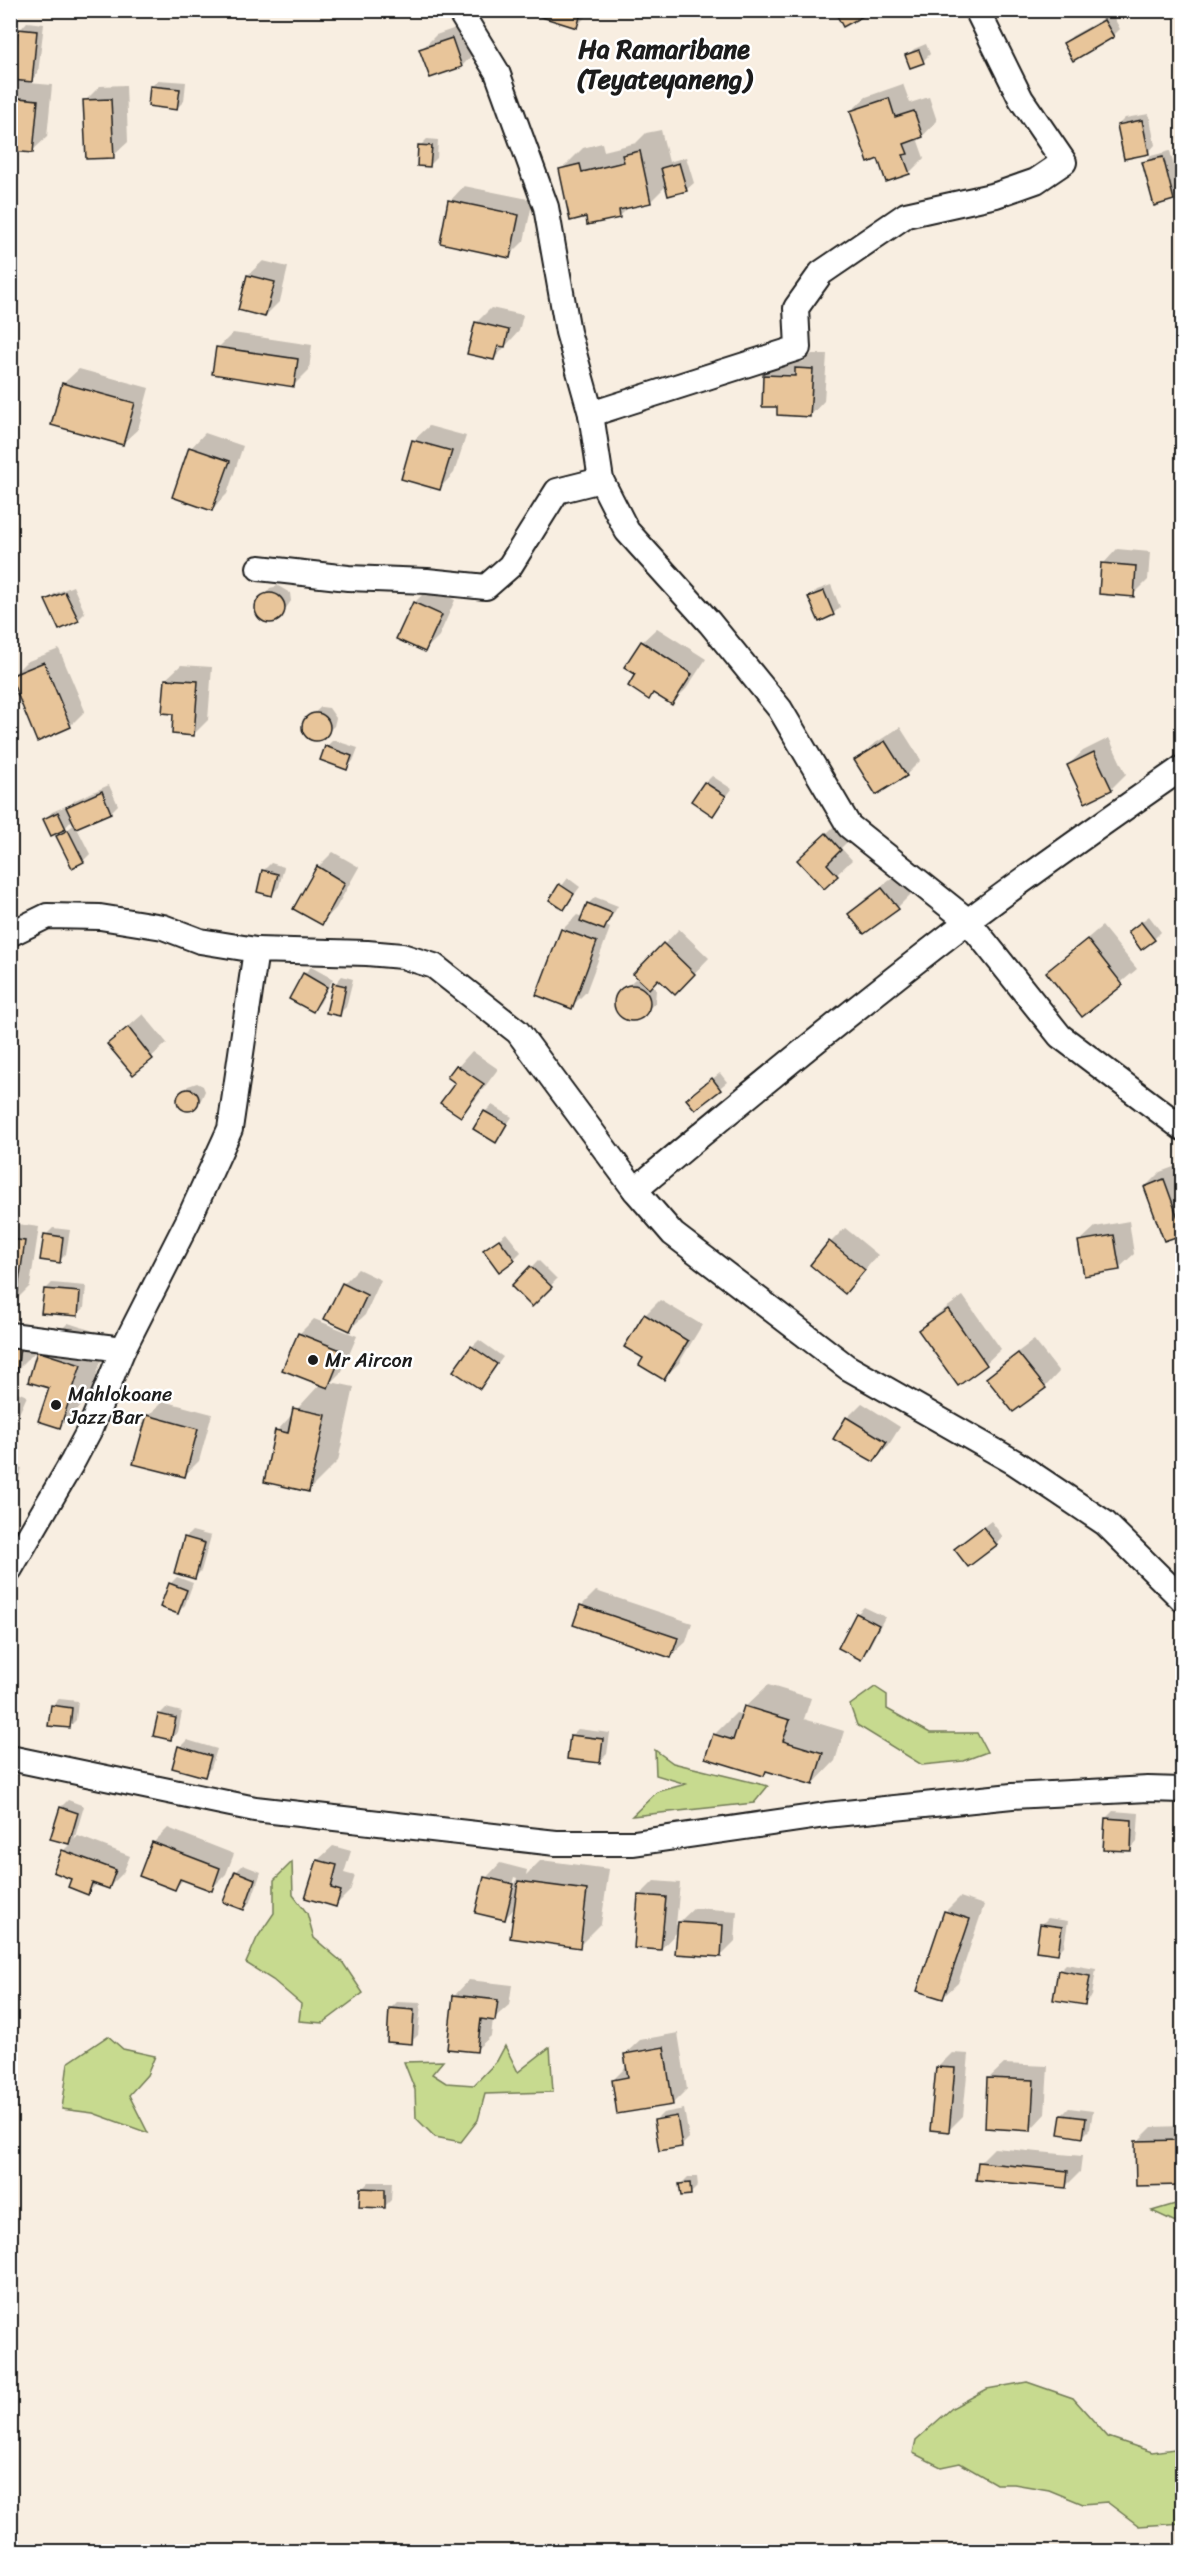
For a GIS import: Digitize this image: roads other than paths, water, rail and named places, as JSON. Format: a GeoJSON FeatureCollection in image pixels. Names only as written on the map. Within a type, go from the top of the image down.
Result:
{"type":"FeatureCollection","features":[{"type":"Feature","properties":{"kind":"street"},"geometry":{"type":"LineString","coordinates":[[459,10],[497,72],[546,207],[568,332],[591,414],[601,480],[627,531],[710,623],[780,709],[849,826],[968,921],[1060,1036],[1182,1128]]}},
{"type":"Feature","properties":{"kind":"street"},"geometry":{"type":"LineString","coordinates":[[591,414],[798,348],[796,308],[821,273],[906,215],[996,195],[1036,181],[1064,162],[1021,99],[977,10]]}},
{"type":"Feature","properties":{"kind":"street"},"geometry":{"type":"LineString","coordinates":[[259,568],[348,578],[427,580],[486,587],[510,566],[557,491],[601,480]]}},
{"type":"Feature","properties":{"kind":"street"},"geometry":{"type":"LineString","coordinates":[[635,1190],[748,1095],[968,921],[1064,850],[1182,768]]}},
{"type":"Feature","properties":{"kind":"street"},"geometry":{"type":"LineString","coordinates":[[10,934],[48,916],[100,918],[163,927],[200,941],[256,950],[402,956],[434,966],[518,1032],[635,1190],[673,1234],[847,1366],[1014,1462],[1105,1523],[1182,1599]]}},
{"type":"Feature","properties":{"kind":"street"},"geometry":{"type":"LineString","coordinates":[[10,1569],[90,1429],[123,1349],[188,1221],[230,1129],[256,950]]}},
{"type":"Feature","properties":{"kind":"street"},"geometry":{"type":"LineString","coordinates":[[10,1335],[123,1349]]}},
{"type":"Feature","properties":{"kind":"street"},"geometry":{"type":"LineString","coordinates":[[10,1758],[255,1809],[556,1843],[634,1843],[826,1815],[1012,1796],[1125,1790],[1182,1790]]}},
{"type":"Feature","properties":{"kind":"place","name":"Mr Aircon"},"geometry":{"type":"Point","coordinates":[313,1360]}},
{"type":"Feature","properties":{"kind":"place","name":"Mahlokoane Jazz Bar"},"geometry":{"type":"Point","coordinates":[56,1405]}},
{"type":"Feature","properties":{"kind":"district","name":"Ha Ramaribane (Teyateyaneng)"},"geometry":{"type":"Point","coordinates":[664,64]}}]}
